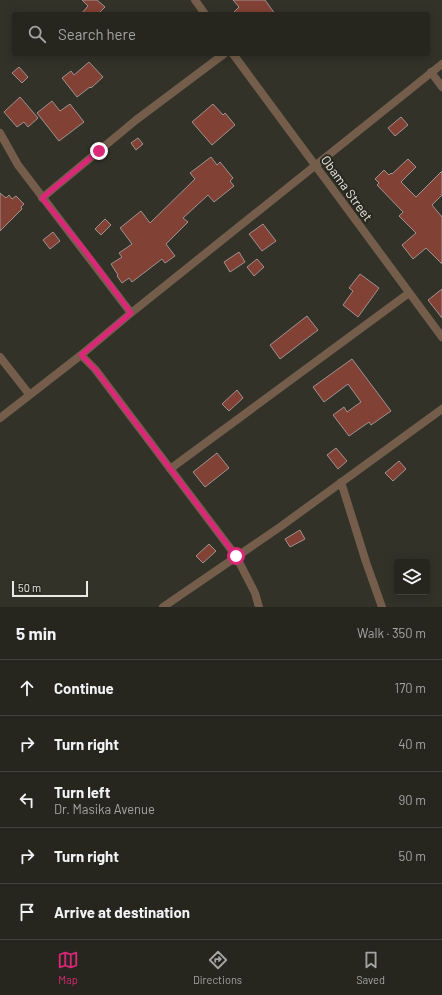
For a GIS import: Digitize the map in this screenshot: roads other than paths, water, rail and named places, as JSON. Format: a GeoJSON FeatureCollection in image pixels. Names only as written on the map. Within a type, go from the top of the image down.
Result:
{"type":"FeatureCollection","features":[{"type":"Feature","properties":{"kind":"street"},"geometry":{"type":"LineString","coordinates":[[199,2],[204,12]]}},
{"type":"Feature","properties":{"kind":"street"},"geometry":{"type":"LineString","coordinates":[[42,198],[136,120],[221,56]]}},
{"type":"Feature","properties":{"kind":"street","name":"Obama Street"},"geometry":{"type":"LineString","coordinates":[[234,56],[442,337]]}},
{"type":"Feature","properties":{"kind":"street"},"geometry":{"type":"LineString","coordinates":[[0,418],[81,355],[131,313],[442,64]]}},
{"type":"Feature","properties":{"kind":"street"},"geometry":{"type":"LineString","coordinates":[[431,72],[442,87]]}},
{"type":"Feature","properties":{"kind":"street"},"geometry":{"type":"LineString","coordinates":[[0,133],[18,165],[42,198],[86,252],[131,313]]}},
{"type":"Feature","properties":{"kind":"street"},"geometry":{"type":"LineString","coordinates":[[170,469],[409,293]]}},
{"type":"Feature","properties":{"kind":"street"},"geometry":{"type":"LineString","coordinates":[[81,355],[95,369],[236,556],[255,593],[259,607]]}},
{"type":"Feature","properties":{"kind":"street"},"geometry":{"type":"LineString","coordinates":[[0,357],[29,394]]}},
{"type":"Feature","properties":{"kind":"street"},"geometry":{"type":"LineString","coordinates":[[163,607],[280,527],[442,409]]}},
{"type":"Feature","properties":{"kind":"street"},"geometry":{"type":"LineString","coordinates":[[341,482],[382,607]]}}]}
